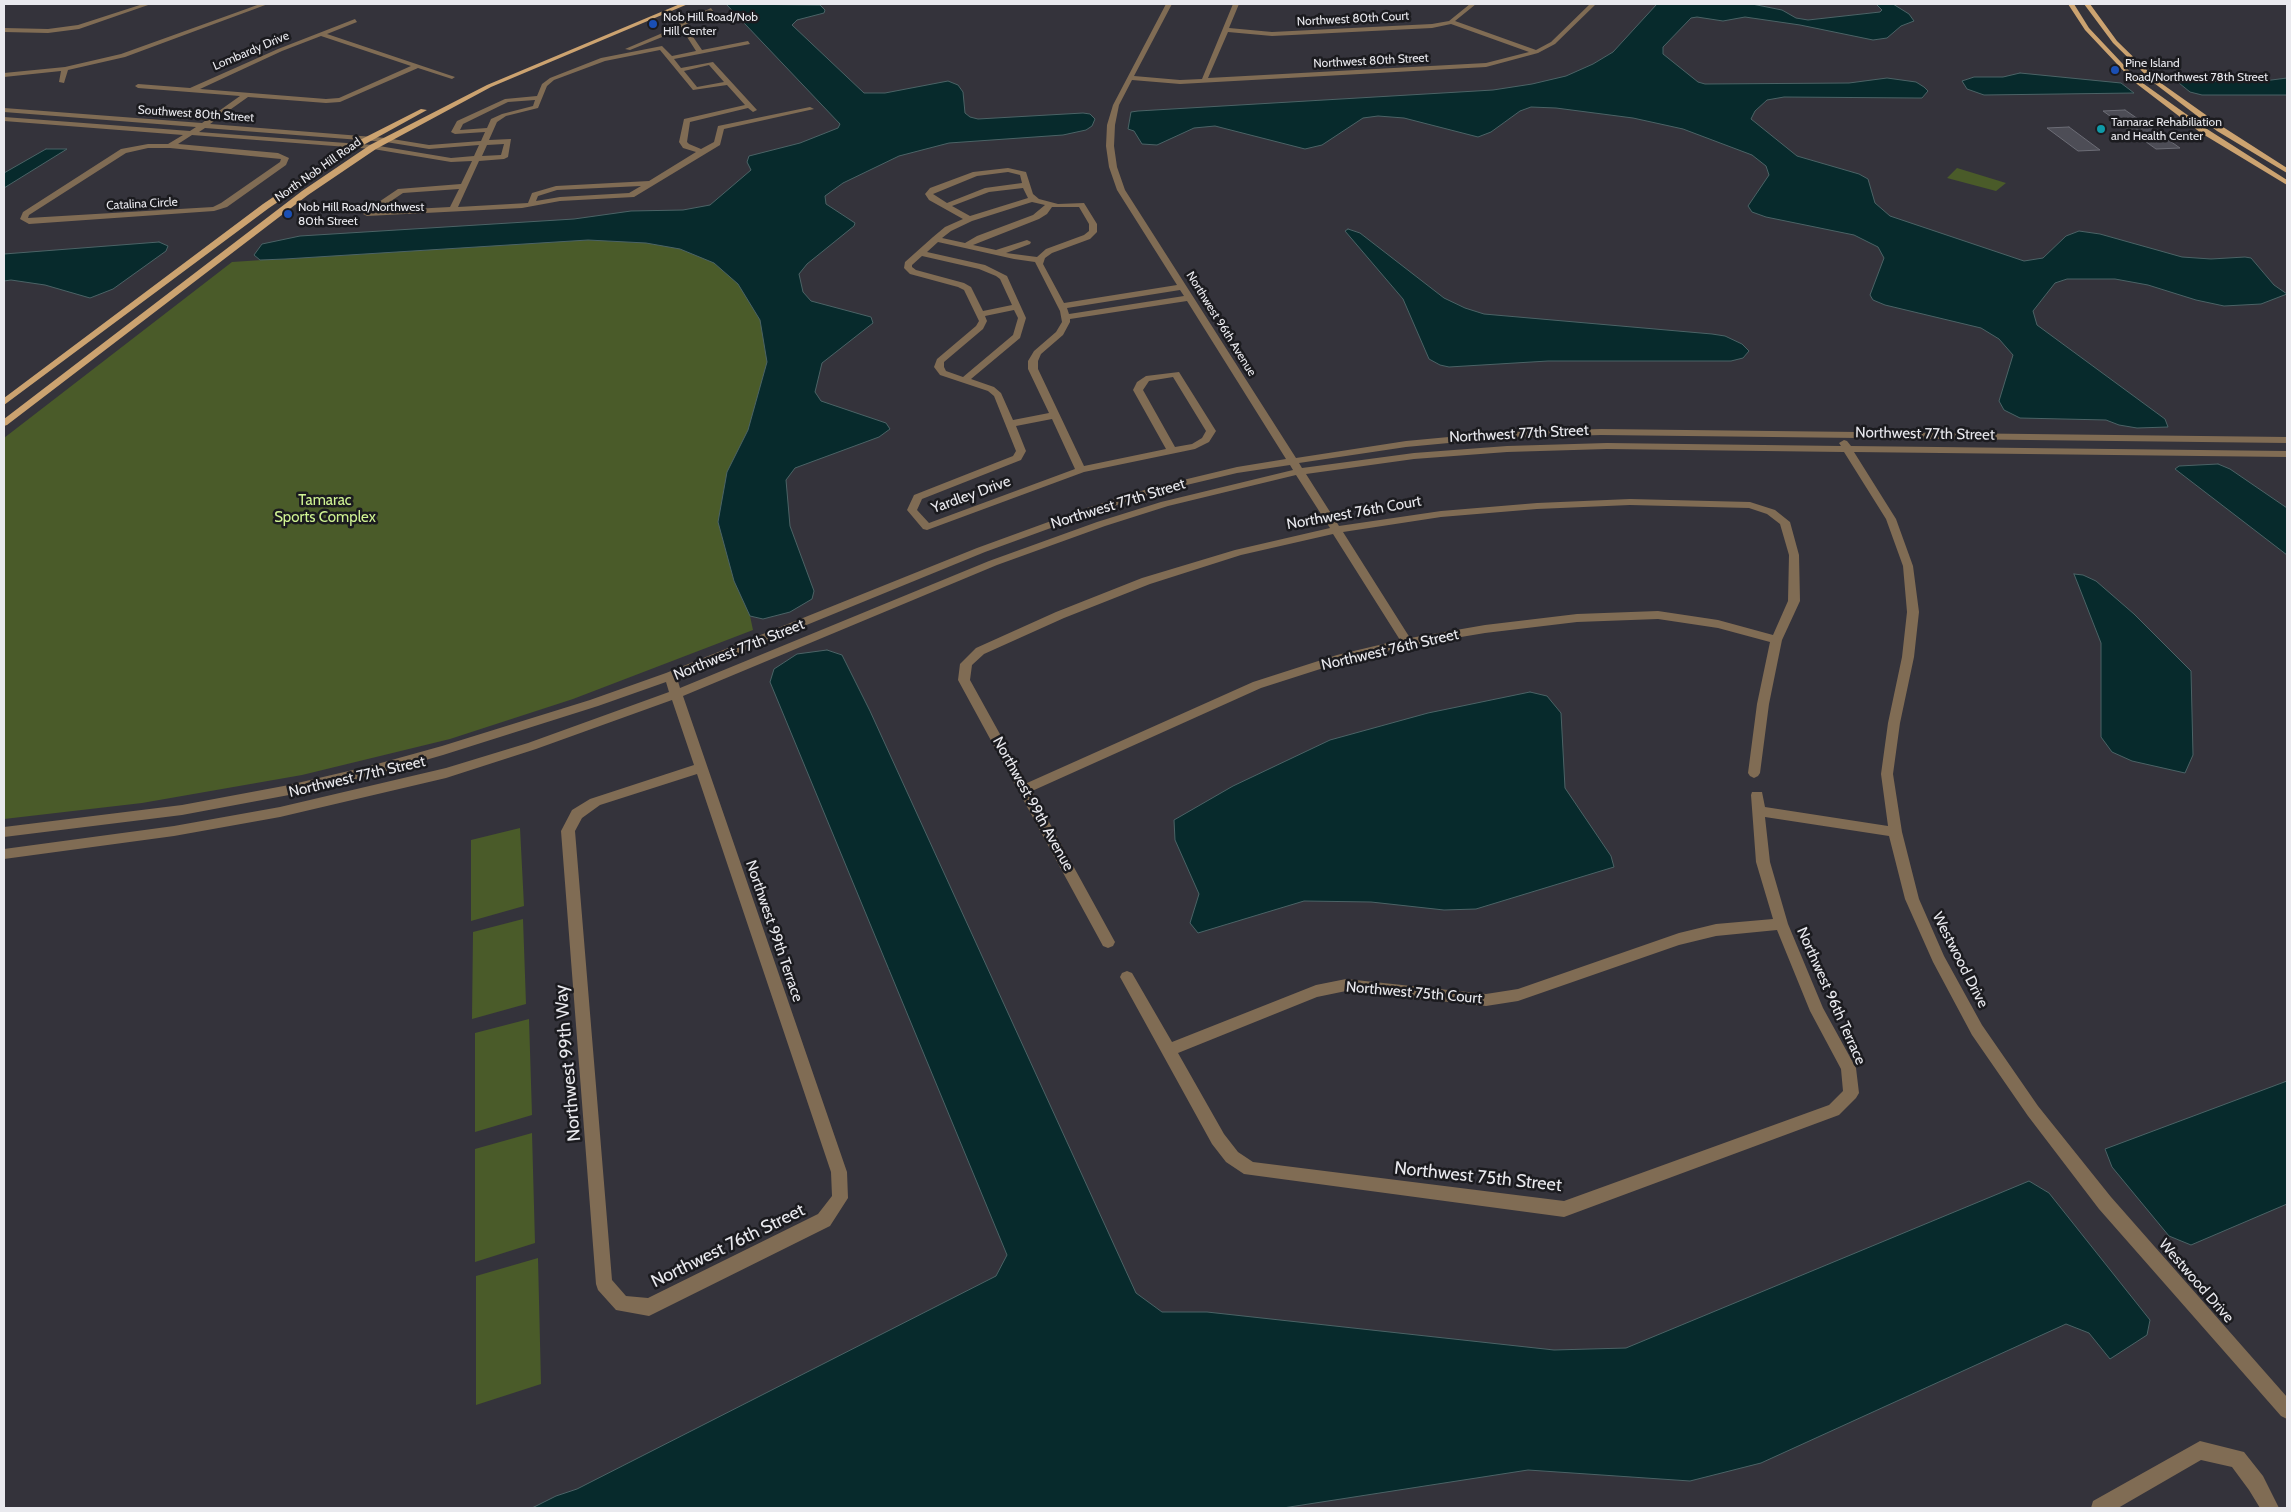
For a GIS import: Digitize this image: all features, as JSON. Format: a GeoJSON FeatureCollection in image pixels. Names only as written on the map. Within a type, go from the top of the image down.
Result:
{"type":"FeatureCollection","features":[{"type":"Feature","properties":{"kind":"main road"},"geometry":{"type":"LineString","coordinates":[[462,91],[666,4]]}},
{"type":"Feature","properties":{"kind":"main road","name":"North Nob Hill Road"},"geometry":{"type":"LineString","coordinates":[[4,402],[266,206],[356,146],[386,140],[489,86],[685,4]]}},
{"type":"Feature","properties":{"kind":"main road"},"geometry":{"type":"LineString","coordinates":[[2071,4],[2087,29],[2136,80],[2204,132],[2287,183]]}},
{"type":"Feature","properties":{"kind":"main road"},"geometry":{"type":"LineString","coordinates":[[2087,4],[2115,42],[2156,82],[2220,129],[2287,171]]}},
{"type":"Feature","properties":{"kind":"main road","name":"North Nob Hill Road"},"geometry":{"type":"LineString","coordinates":[[4,422],[371,143],[427,108]]}},
{"type":"Feature","properties":{"kind":"street"},"geometry":{"type":"LineString","coordinates":[[131,4],[145,5]]}},
{"type":"Feature","properties":{"kind":"street"},"geometry":{"type":"LineString","coordinates":[[4,75],[65,68],[147,48],[265,4]]}},
{"type":"Feature","properties":{"kind":"street","name":"Northwest 96th Avenue"},"geometry":{"type":"LineString","coordinates":[[1169,4],[1116,105],[1111,125],[1110,146],[1113,167],[1121,190],[1135,215],[1407,642]]}},
{"type":"Feature","properties":{"kind":"street"},"geometry":{"type":"LineString","coordinates":[[1204,81],[1236,4]]}},
{"type":"Feature","properties":{"kind":"street","name":"Northwest 80th Court"},"geometry":{"type":"LineString","coordinates":[[1226,30],[1272,34],[1432,26],[1451,22],[1474,4]]}},
{"type":"Feature","properties":{"kind":"street","name":"Northwest 80th Street"},"geometry":{"type":"LineString","coordinates":[[1130,78],[1180,82],[1460,68],[1509,60],[1536,52],[1553,43],[1593,4]]}},
{"type":"Feature","properties":{"kind":"street"},"geometry":{"type":"LineString","coordinates":[[4,30],[35,32],[64,30],[92,24],[145,5]]}},
{"type":"Feature","properties":{"kind":"street"},"geometry":{"type":"LineString","coordinates":[[629,54],[630,48],[682,26],[681,24],[685,21],[711,10]]}},
{"type":"Feature","properties":{"kind":"street","name":"Lombardy Drive"},"geometry":{"type":"LineString","coordinates":[[192,90],[280,50],[355,21]]}},
{"type":"Feature","properties":{"kind":"street"},"geometry":{"type":"LineString","coordinates":[[1451,22],[1536,52]]}},
{"type":"Feature","properties":{"kind":"street"},"geometry":{"type":"LineString","coordinates":[[682,26],[700,52]]}},
{"type":"Feature","properties":{"kind":"street"},"geometry":{"type":"LineString","coordinates":[[320,34],[452,77]]}},
{"type":"Feature","properties":{"kind":"street"},"geometry":{"type":"LineString","coordinates":[[669,58],[748,43]]}},
{"type":"Feature","properties":{"kind":"street"},"geometry":{"type":"LineString","coordinates":[[453,210],[494,120],[504,115],[536,107],[544,85],[552,79],[603,59],[662,48],[695,89],[728,83]]}},
{"type":"Feature","properties":{"kind":"street"},"geometry":{"type":"LineString","coordinates":[[679,70],[711,64],[762,120]]}},
{"type":"Feature","properties":{"kind":"street","name":"Lombardy Drive"},"geometry":{"type":"LineString","coordinates":[[138,86],[246,95],[340,100],[417,66]]}},
{"type":"Feature","properties":{"kind":"street"},"geometry":{"type":"LineString","coordinates":[[62,82],[65,68]]}},
{"type":"Feature","properties":{"kind":"street"},"geometry":{"type":"LineString","coordinates":[[170,146],[218,106],[236,94]]}},
{"type":"Feature","properties":{"kind":"street"},"geometry":{"type":"LineString","coordinates":[[191,129],[203,126],[228,107],[242,102],[246,95]]}},
{"type":"Feature","properties":{"kind":"street"},"geometry":{"type":"LineString","coordinates":[[489,130],[455,132],[460,123],[507,100],[539,98]]}},
{"type":"Feature","properties":{"kind":"street"},"geometry":{"type":"LineString","coordinates":[[218,106],[228,107]]}},
{"type":"Feature","properties":{"kind":"street"},"geometry":{"type":"LineString","coordinates":[[702,152],[686,146],[683,142],[687,121],[749,106]]}},
{"type":"Feature","properties":{"kind":"street"},"geometry":{"type":"LineString","coordinates":[[464,186],[401,190],[367,214],[531,204],[535,195],[556,188],[650,183],[717,143],[721,128],[810,109]]}},
{"type":"Feature","properties":{"kind":"street","name":"Southwest 80th Street"},"geometry":{"type":"LineString","coordinates":[[4,110],[356,146]]}},
{"type":"Feature","properties":{"kind":"street","name":"Southwest 80th Street"},"geometry":{"type":"LineString","coordinates":[[4,119],[180,132]]}},
{"type":"Feature","properties":{"kind":"street","name":"Southwest 80th Street"},"geometry":{"type":"LineString","coordinates":[[203,126],[371,143],[451,160],[504,157],[508,141],[484,143]]}},
{"type":"Feature","properties":{"kind":"street","name":"Catalina Circle"},"geometry":{"type":"LineString","coordinates":[[159,146],[180,132],[191,129]]}},
{"type":"Feature","properties":{"kind":"street"},"geometry":{"type":"LineString","coordinates":[[386,140],[428,147],[484,143]]}},
{"type":"Feature","properties":{"kind":"street","name":"Catalina Circle"},"geometry":{"type":"LineString","coordinates":[[142,146],[170,146],[278,155],[286,158],[283,163],[224,205],[214,209],[29,222],[24,219],[26,214],[124,151],[142,146]]}},
{"type":"Feature","properties":{"kind":"street"},"geometry":{"type":"LineString","coordinates":[[968,219],[932,198],[929,194],[933,190],[976,174],[1008,170],[1023,174],[1029,195],[1033,199],[1049,205],[1081,205],[1093,224],[1093,232],[1087,237],[1049,251],[1039,264],[1061,306],[1066,322],[1060,333],[1037,353],[1033,361],[1033,369],[1081,470],[1172,450],[1206,440],[1211,431],[1176,374],[1146,379],[1140,384],[1138,390],[1172,450]]}},
{"type":"Feature","properties":{"kind":"street"},"geometry":{"type":"LineString","coordinates":[[946,206],[988,190],[1026,185]]}},
{"type":"Feature","properties":{"kind":"street"},"geometry":{"type":"LineString","coordinates":[[1018,308],[980,314],[968,288],[913,272],[908,268],[908,264],[948,229],[968,219],[1033,199]]}},
{"type":"Feature","properties":{"kind":"street"},"geometry":{"type":"LineString","coordinates":[[966,246],[980,238],[1036,217],[1044,212],[1049,205]]}},
{"type":"Feature","properties":{"kind":"street"},"geometry":{"type":"LineString","coordinates":[[936,239],[996,253],[1041,260]]}},
{"type":"Feature","properties":{"kind":"street"},"geometry":{"type":"LineString","coordinates":[[996,253],[1027,242]]}},
{"type":"Feature","properties":{"kind":"street"},"geometry":{"type":"LineString","coordinates":[[920,253],[982,267],[999,274],[1004,278],[1022,318],[1017,336],[965,380]]}},
{"type":"Feature","properties":{"kind":"street"},"geometry":{"type":"LineString","coordinates":[[1061,306],[1181,287]]}},
{"type":"Feature","properties":{"kind":"street"},"geometry":{"type":"LineString","coordinates":[[1065,317],[1188,298]]}},
{"type":"Feature","properties":{"kind":"street"},"geometry":{"type":"LineString","coordinates":[[1105,299],[1110,310]]}},
{"type":"Feature","properties":{"kind":"street","name":"Yardley Drive"},"geometry":{"type":"LineString","coordinates":[[980,314],[983,321],[980,327],[940,361],[940,367],[944,373],[991,389],[998,395],[1021,451],[1017,458],[918,498],[912,510],[927,527],[1081,470]]}},
{"type":"Feature","properties":{"kind":"street"},"geometry":{"type":"LineString","coordinates":[[1010,424],[1055,415]]}},
{"type":"Feature","properties":{"kind":"street","name":"Northwest 77th Street"},"geometry":{"type":"LineString","coordinates":[[4,832],[182,810],[283,791],[362,773],[528,725],[670,676],[981,550],[1088,510],[1154,490],[1236,470],[1406,444],[1502,435],[1601,432],[2287,440]]}},
{"type":"Feature","properties":{"kind":"street","name":"Westwood Drive"},"geometry":{"type":"LineString","coordinates":[[1839,435],[1891,519],[1908,566],[1913,612],[1908,657],[1894,723],[1888,774],[1894,832],[1912,899],[1938,958],[1977,1030],[2033,1111],[2105,1203],[2286,1407]]}},
{"type":"Feature","properties":{"kind":"street","name":"Northwest 77th Street"},"geometry":{"type":"LineString","coordinates":[[4,854],[174,831],[280,812],[446,773],[532,746],[676,694],[993,564],[1101,524],[1165,504],[1298,472],[1414,456],[1507,449],[1607,446],[2287,454]]}},
{"type":"Feature","properties":{"kind":"street","name":"Northwest 76th Court"},"geometry":{"type":"LineString","coordinates":[[966,664],[980,651],[1060,615],[1146,580],[1240,552],[1336,530],[1442,514],[1537,506],[1630,502],[1741,505],[1771,512],[1785,522],[1794,555],[1794,601],[1776,640]]}},
{"type":"Feature","properties":{"kind":"street","name":"Northwest 76th Street"},"geometry":{"type":"LineString","coordinates":[[1025,789],[1257,685],[1337,659],[1407,642],[1485,629],[1577,618],[1658,616],[1718,624],[1776,640]]}},
{"type":"Feature","properties":{"kind":"street"},"geometry":{"type":"LineString","coordinates":[[1754,773],[1763,704],[1776,640]]}},
{"type":"Feature","properties":{"kind":"street","name":"Northwest 99th Avenue"},"geometry":{"type":"LineString","coordinates":[[966,664],[964,680],[1108,942]]}},
{"type":"Feature","properties":{"kind":"street","name":"Northwest 99th Terrace"},"geometry":{"type":"LineString","coordinates":[[670,676],[839,1172],[840,1198]]}},
{"type":"Feature","properties":{"kind":"street","name":"Northwest 99th Way"},"geometry":{"type":"LineString","coordinates":[[622,1304],[604,1284],[568,831],[577,814],[595,802],[701,768]]}},
{"type":"Feature","properties":{"kind":"street","name":"Northwest 96th Terrace"},"geometry":{"type":"LineString","coordinates":[[1757,795],[1763,862],[1781,924],[1818,1011],[1848,1068],[1851,1093]]}},
{"type":"Feature","properties":{"kind":"street"},"geometry":{"type":"LineString","coordinates":[[1758,812],[1894,832]]}},
{"type":"Feature","properties":{"kind":"street","name":"Northwest 75th Court"},"geometry":{"type":"LineString","coordinates":[[1167,1051],[1316,991],[1346,985],[1486,1000],[1518,995],[1679,939],[1716,930],[1781,924]]}},
{"type":"Feature","properties":{"kind":"street"},"geometry":{"type":"LineString","coordinates":[[1127,977],[1167,1051]]}},
{"type":"Feature","properties":{"kind":"street","name":"Northwest 75th Street"},"geometry":{"type":"LineString","coordinates":[[1167,1051],[1218,1139],[1232,1157],[1250,1169],[1564,1209],[1834,1110],[1851,1093]]}},
{"type":"Feature","properties":{"kind":"street","name":"Northwest 76th Street"},"geometry":{"type":"LineString","coordinates":[[622,1304],[649,1307],[824,1220],[840,1198]]}},
{"type":"Feature","properties":{"kind":"street"},"geometry":{"type":"LineString","coordinates":[[2100,1508],[2200,1450],[2237,1459],[2256,1483],[2270,1508]]}},
{"type":"Feature","properties":{"kind":"green space"},"geometry":{"type":"Polygon","coordinates":[[[1957,168],[2006,183],[1996,191],[1947,178],[1957,168]]]}},
{"type":"Feature","properties":{"kind":"green space","name":"Tamarac Sports Complex"},"geometry":{"type":"Polygon","coordinates":[[[592,238],[651,241],[695,250],[743,279],[770,328],[750,616],[753,630],[573,699],[450,739],[302,775],[142,803],[4,819],[4,438],[232,262],[592,238]]]}},
{"type":"Feature","properties":{"kind":"green space"},"geometry":{"type":"Polygon","coordinates":[[[520,828],[524,906],[471,921],[471,840],[520,828]]]}},
{"type":"Feature","properties":{"kind":"green space"},"geometry":{"type":"Polygon","coordinates":[[[523,919],[526,1004],[472,1019],[473,932],[523,919]]]}},
{"type":"Feature","properties":{"kind":"green space"},"geometry":{"type":"Polygon","coordinates":[[[529,1019],[532,1115],[475,1132],[475,1033],[529,1019]]]}},
{"type":"Feature","properties":{"kind":"green space"},"geometry":{"type":"Polygon","coordinates":[[[532,1133],[535,1243],[475,1262],[475,1149],[532,1133]]]}},
{"type":"Feature","properties":{"kind":"green space"},"geometry":{"type":"Polygon","coordinates":[[[538,1258],[541,1384],[476,1405],[476,1276],[538,1258]]]}},
{"type":"Feature","properties":{"kind":"shaded area"},"geometry":{"type":"Polygon","coordinates":[[[726,4],[820,5],[825,10],[824,13],[797,20],[792,25],[864,93],[885,93],[948,81],[958,85],[963,92],[965,113],[970,117],[978,119],[1083,113],[1090,114],[1095,119],[1092,126],[1086,130],[1063,135],[949,143],[899,156],[843,183],[825,196],[826,204],[855,223],[854,226],[807,264],[799,274],[803,292],[811,301],[871,317],[873,323],[822,363],[815,392],[821,401],[886,423],[890,429],[879,437],[795,468],[786,480],[790,526],[814,591],[812,599],[790,612],[763,619],[750,616],[734,581],[718,522],[727,472],[748,430],[767,362],[760,320],[738,284],[714,263],[680,249],[646,243],[588,240],[285,259],[260,260],[254,255],[262,244],[300,236],[574,219],[631,211],[683,210],[710,205],[751,170],[747,162],[749,156],[800,143],[838,128],[840,124],[726,4]]]}},
{"type":"Feature","properties":{"kind":"shaded area"},"geometry":{"type":"Polygon","coordinates":[[[1657,4],[1752,4],[1782,10],[1796,18],[1808,20],[1880,12],[1882,10],[1876,4],[1893,4],[1909,14],[1914,21],[1901,26],[1887,38],[1873,40],[1800,25],[1745,17],[1723,21],[1697,17],[1691,18],[1663,47],[1663,54],[1698,82],[1705,84],[1849,83],[1887,78],[1916,82],[1924,87],[1928,91],[1922,98],[1784,97],[1767,100],[1755,111],[1751,119],[1797,156],[1859,174],[1868,179],[1875,203],[1890,216],[2024,261],[2043,258],[2066,236],[2079,231],[2100,234],[2182,257],[2211,259],[2251,258],[2274,285],[2287,294],[2261,304],[2224,306],[2196,300],[2148,285],[2115,279],[2067,279],[2055,283],[2033,311],[2037,325],[2165,419],[2168,427],[2137,428],[2119,425],[2106,420],[2020,418],[2004,410],[1999,401],[2013,355],[1999,339],[1981,328],[1885,305],[1873,300],[1870,295],[1884,258],[1878,247],[1854,235],[1766,217],[1752,212],[1748,206],[1769,175],[1766,166],[1752,155],[1683,129],[1633,118],[1556,108],[1531,107],[1520,111],[1491,132],[1478,137],[1404,118],[1378,116],[1363,118],[1322,145],[1305,149],[1215,126],[1194,128],[1157,145],[1142,144],[1134,131],[1128,129],[1131,112],[1138,111],[1493,90],[1566,76],[1593,64],[1613,52],[1657,4]]]}},
{"type":"Feature","properties":{"kind":"shaded area"},"geometry":{"type":"Polygon","coordinates":[[[2020,73],[2121,83],[2134,93],[1984,95],[1967,89],[1962,81],[1974,77],[2003,77],[2020,73]]]}},
{"type":"Feature","properties":{"kind":"shaded area"},"geometry":{"type":"Polygon","coordinates":[[[2287,78],[2287,95],[2202,95],[2190,92],[2179,83],[2184,81],[2256,82],[2287,78]]]}},
{"type":"Feature","properties":{"kind":"shaded area"},"geometry":{"type":"Polygon","coordinates":[[[46,149],[67,149],[4,188],[4,173],[46,149]]]}},
{"type":"Feature","properties":{"kind":"shaded area"},"geometry":{"type":"Polygon","coordinates":[[[1348,229],[1360,233],[1444,298],[1484,314],[1712,334],[1725,336],[1742,344],[1749,351],[1743,358],[1731,361],[1548,361],[1449,367],[1440,365],[1429,359],[1403,299],[1345,231],[1348,229]]]}},
{"type":"Feature","properties":{"kind":"shaded area"},"geometry":{"type":"Polygon","coordinates":[[[159,242],[168,246],[166,251],[113,289],[90,298],[45,285],[11,280],[4,281],[4,254],[159,242]]]}},
{"type":"Feature","properties":{"kind":"shaded area"},"geometry":{"type":"Polygon","coordinates":[[[2218,464],[2230,469],[2287,508],[2287,555],[2175,469],[2179,466],[2218,464]]]}},
{"type":"Feature","properties":{"kind":"shaded area"},"geometry":{"type":"Polygon","coordinates":[[[2074,574],[2083,575],[2096,581],[2134,614],[2191,671],[2193,755],[2185,773],[2132,761],[2112,752],[2101,737],[2101,643],[2074,574]]]}},
{"type":"Feature","properties":{"kind":"shaded area"},"geometry":{"type":"Polygon","coordinates":[[[827,650],[842,655],[870,711],[1136,1293],[1162,1312],[1207,1312],[1554,1350],[1626,1348],[2029,1181],[2049,1193],[2150,1320],[2147,1335],[2110,1359],[2089,1333],[2066,1324],[1761,1463],[1690,1481],[1528,1470],[1283,1508],[532,1508],[556,1496],[577,1489],[996,1276],[1007,1255],[770,682],[774,669],[797,654],[827,650]]]}},
{"type":"Feature","properties":{"kind":"shaded area"},"geometry":{"type":"Polygon","coordinates":[[[1530,692],[1547,696],[1561,713],[1565,788],[1611,856],[1614,867],[1476,909],[1444,910],[1371,902],[1304,901],[1198,933],[1190,923],[1199,894],[1175,840],[1174,820],[1233,786],[1330,740],[1428,713],[1530,692]]]}},
{"type":"Feature","properties":{"kind":"shaded area"},"geometry":{"type":"Polygon","coordinates":[[[2287,1081],[2287,1204],[2191,1245],[2169,1236],[2112,1167],[2105,1149],[2287,1081]]]}},
{"type":"Feature","properties":{"kind":"building"},"geometry":{"type":"Polygon","coordinates":[[[2125,110],[2180,148],[2156,149],[2103,111],[2125,110]]]}},
{"type":"Feature","properties":{"kind":"building"},"geometry":{"type":"Polygon","coordinates":[[[2069,127],[2100,150],[2078,151],[2047,128],[2069,127]]]}},
{"type":"Feature","properties":{"kind":"place","name":"Nob Hill Road/Nob Hill Center"},"geometry":{"type":"Point","coordinates":[653,24]}},
{"type":"Feature","properties":{"kind":"place","name":"Pine Island Road/Northwest 78th Street"},"geometry":{"type":"Point","coordinates":[2115,70]}},
{"type":"Feature","properties":{"kind":"place","name":"Tamarac Rehabiliation and Health Center"},"geometry":{"type":"Point","coordinates":[2101,129]}},
{"type":"Feature","properties":{"kind":"place","name":"Nob Hill Road/Northwest 80th Street"},"geometry":{"type":"Point","coordinates":[288,214]}}]}
